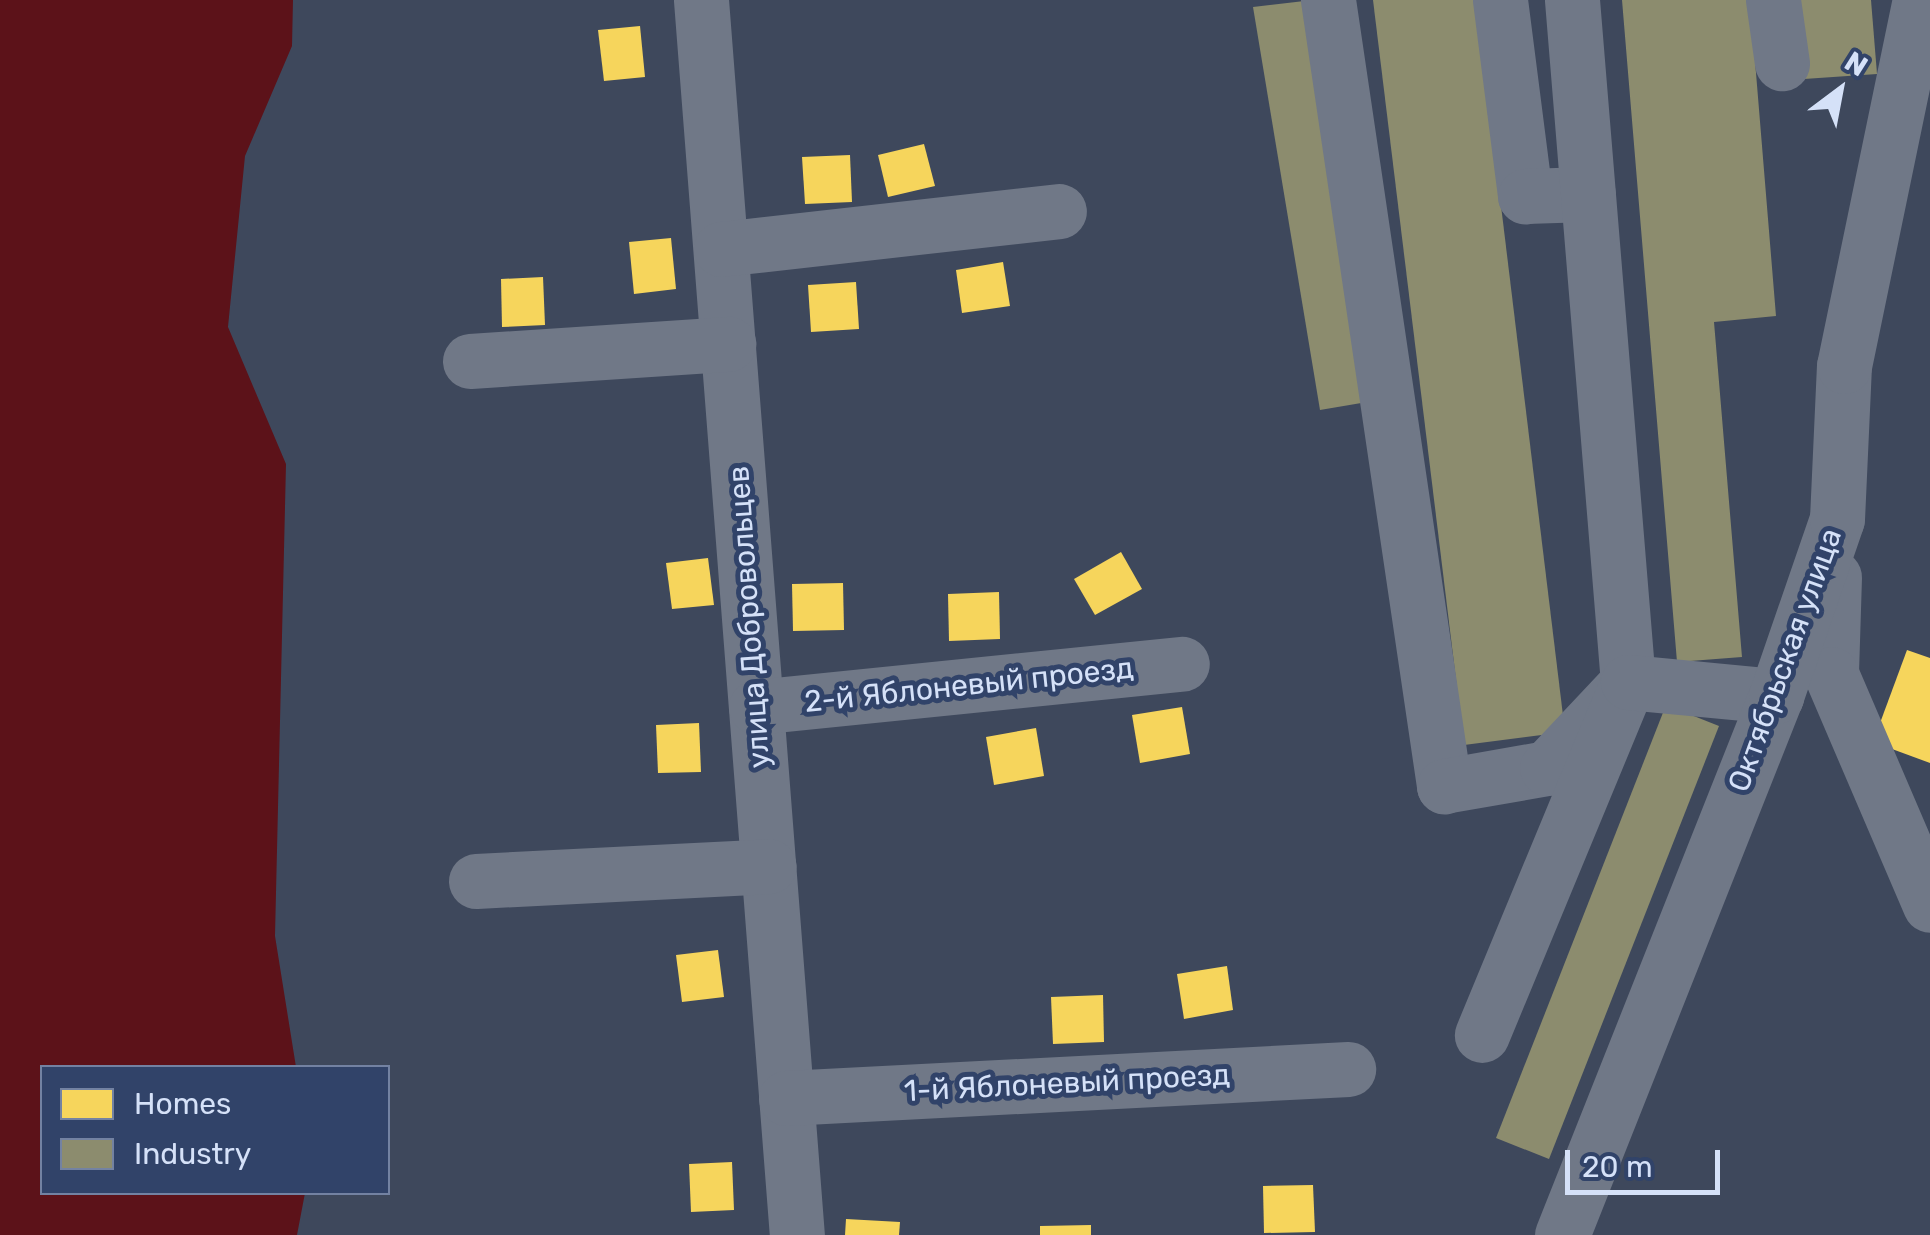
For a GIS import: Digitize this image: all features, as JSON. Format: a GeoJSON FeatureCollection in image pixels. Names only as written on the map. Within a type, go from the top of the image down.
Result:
{"type":"FeatureCollection","features":[{"type":"Feature","properties":{"kind":"street","name":"улица Добровольцев"},"geometry":{"type":"LineString","coordinates":[[702,0],[797,1235]]}},
{"type":"Feature","properties":{"kind":"street"},"geometry":{"type":"LineString","coordinates":[[1328,0],[1444,786],[1547,768],[1628,682]]}},
{"type":"Feature","properties":{"kind":"street"},"geometry":{"type":"LineString","coordinates":[[1500,0],[1525,196],[1588,194]]}},
{"type":"Feature","properties":{"kind":"street"},"geometry":{"type":"LineString","coordinates":[[1482,1035],[1628,682],[1572,0]]}},
{"type":"Feature","properties":{"kind":"street"},"geometry":{"type":"LineString","coordinates":[[1774,0],[1782,63]]}},
{"type":"Feature","properties":{"kind":"street","name":"Октябрьская улица"},"geometry":{"type":"LineString","coordinates":[[1562,1235],[1776,696],[1837,519],[1844,366],[1920,0]]}},
{"type":"Feature","properties":{"kind":"street"},"geometry":{"type":"LineString","coordinates":[[721,248],[1058,211]]}},
{"type":"Feature","properties":{"kind":"street"},"geometry":{"type":"LineString","coordinates":[[470,361],[728,344]]}},
{"type":"Feature","properties":{"kind":"street"},"geometry":{"type":"LineString","coordinates":[[1837,519],[1831,674],[1930,905]]}},
{"type":"Feature","properties":{"kind":"street","name":"2-й Яблоневый проезд"},"geometry":{"type":"LineString","coordinates":[[756,707],[1182,664]]}},
{"type":"Feature","properties":{"kind":"street"},"geometry":{"type":"LineString","coordinates":[[1628,682],[1776,696]]}},
{"type":"Feature","properties":{"kind":"street"},"geometry":{"type":"LineString","coordinates":[[476,881],[769,866]]}},
{"type":"Feature","properties":{"kind":"street","name":"1-й Яблоневый проезд"},"geometry":{"type":"LineString","coordinates":[[786,1098],[1348,1069]]}},
{"type":"Feature","properties":{"kind":"shaded area"},"geometry":{"type":"Polygon","coordinates":[[[0,0],[293,0],[292,46],[245,156],[228,327],[286,464],[275,936],[296,1065],[40,1065],[40,1195],[305,1195],[297,1235],[0,1235],[0,0]]]}},
{"type":"Feature","properties":{"kind":"building: Homes"},"geometry":{"type":"Polygon","coordinates":[[[640,26],[645,77],[604,81],[598,30],[640,26]]]}},
{"type":"Feature","properties":{"kind":"building: Homes"},"geometry":{"type":"Polygon","coordinates":[[[924,144],[935,186],[888,197],[878,155],[924,144]]]}},
{"type":"Feature","properties":{"kind":"building: Homes"},"geometry":{"type":"Polygon","coordinates":[[[850,155],[852,202],[805,204],[802,157],[850,155]]]}},
{"type":"Feature","properties":{"kind":"building: Homes"},"geometry":{"type":"Polygon","coordinates":[[[671,238],[676,289],[634,294],[629,242],[671,238]]]}},
{"type":"Feature","properties":{"kind":"building: Homes"},"geometry":{"type":"Polygon","coordinates":[[[1003,262],[1010,306],[962,313],[956,270],[1003,262]]]}},
{"type":"Feature","properties":{"kind":"building: Homes"},"geometry":{"type":"Polygon","coordinates":[[[543,277],[545,325],[502,327],[501,279],[543,277]]]}},
{"type":"Feature","properties":{"kind":"building: Homes"},"geometry":{"type":"Polygon","coordinates":[[[856,282],[859,329],[811,332],[808,285],[856,282]]]}},
{"type":"Feature","properties":{"kind":"building: Homes"},"geometry":{"type":"Polygon","coordinates":[[[1121,552],[1142,589],[1095,615],[1074,579],[1121,552]]]}},
{"type":"Feature","properties":{"kind":"building: Homes"},"geometry":{"type":"Polygon","coordinates":[[[708,558],[714,605],[672,609],[666,563],[708,558]]]}},
{"type":"Feature","properties":{"kind":"building: Homes"},"geometry":{"type":"Polygon","coordinates":[[[843,583],[844,630],[793,631],[792,584],[843,583]]]}},
{"type":"Feature","properties":{"kind":"building: Homes"},"geometry":{"type":"Polygon","coordinates":[[[999,592],[1000,639],[949,641],[948,594],[999,592]]]}},
{"type":"Feature","properties":{"kind":"building: Homes"},"geometry":{"type":"Polygon","coordinates":[[[1907,650],[1930,658],[1930,763],[1873,742],[1907,650]]]}},
{"type":"Feature","properties":{"kind":"building: Homes"},"geometry":{"type":"Polygon","coordinates":[[[1182,707],[1190,754],[1140,763],[1132,715],[1182,707]]]}},
{"type":"Feature","properties":{"kind":"building: Homes"},"geometry":{"type":"Polygon","coordinates":[[[699,723],[701,772],[658,773],[656,725],[699,723]]]}},
{"type":"Feature","properties":{"kind":"building: Homes"},"geometry":{"type":"Polygon","coordinates":[[[1036,728],[1044,776],[994,785],[986,737],[1036,728]]]}},
{"type":"Feature","properties":{"kind":"building: Homes"},"geometry":{"type":"Polygon","coordinates":[[[718,950],[724,997],[682,1002],[676,955],[718,950]]]}},
{"type":"Feature","properties":{"kind":"building: Homes"},"geometry":{"type":"Polygon","coordinates":[[[1227,966],[1233,1010],[1184,1019],[1177,974],[1227,966]]]}},
{"type":"Feature","properties":{"kind":"building: Homes"},"geometry":{"type":"Polygon","coordinates":[[[1103,995],[1104,1042],[1053,1044],[1051,997],[1103,995]]]}},
{"type":"Feature","properties":{"kind":"building: Homes"},"geometry":{"type":"Polygon","coordinates":[[[732,1162],[734,1210],[691,1212],[689,1164],[732,1162]]]}},
{"type":"Feature","properties":{"kind":"building: Homes"},"geometry":{"type":"Polygon","coordinates":[[[1313,1185],[1315,1232],[1264,1233],[1263,1186],[1313,1185]]]}},
{"type":"Feature","properties":{"kind":"building: Homes"},"geometry":{"type":"Polygon","coordinates":[[[846,1219],[900,1222],[899,1235],[845,1235],[846,1219]]]}},
{"type":"Feature","properties":{"kind":"building: Homes"},"geometry":{"type":"Polygon","coordinates":[[[1091,1225],[1091,1235],[1040,1235],[1040,1226],[1091,1225]]]}},
{"type":"Feature","properties":{"kind":"building: Industry"},"geometry":{"type":"Polygon","coordinates":[[[1313,0],[1379,400],[1320,410],[1253,7],[1313,0]]]}},
{"type":"Feature","properties":{"kind":"building: Industry"},"geometry":{"type":"Polygon","coordinates":[[[1373,0],[1476,0],[1565,732],[1464,745],[1373,0]]]}},
{"type":"Feature","properties":{"kind":"building: Industry"},"geometry":{"type":"Polygon","coordinates":[[[1622,0],[1750,0],[1776,316],[1714,322],[1742,657],[1677,662],[1622,0]]]}},
{"type":"Feature","properties":{"kind":"building: Industry"},"geometry":{"type":"Polygon","coordinates":[[[1797,0],[1871,0],[1877,74],[1804,79],[1797,0]]]}},
{"type":"Feature","properties":{"kind":"building: Industry"},"geometry":{"type":"Polygon","coordinates":[[[1666,705],[1719,726],[1549,1159],[1496,1138],[1666,705]]]}}]}
